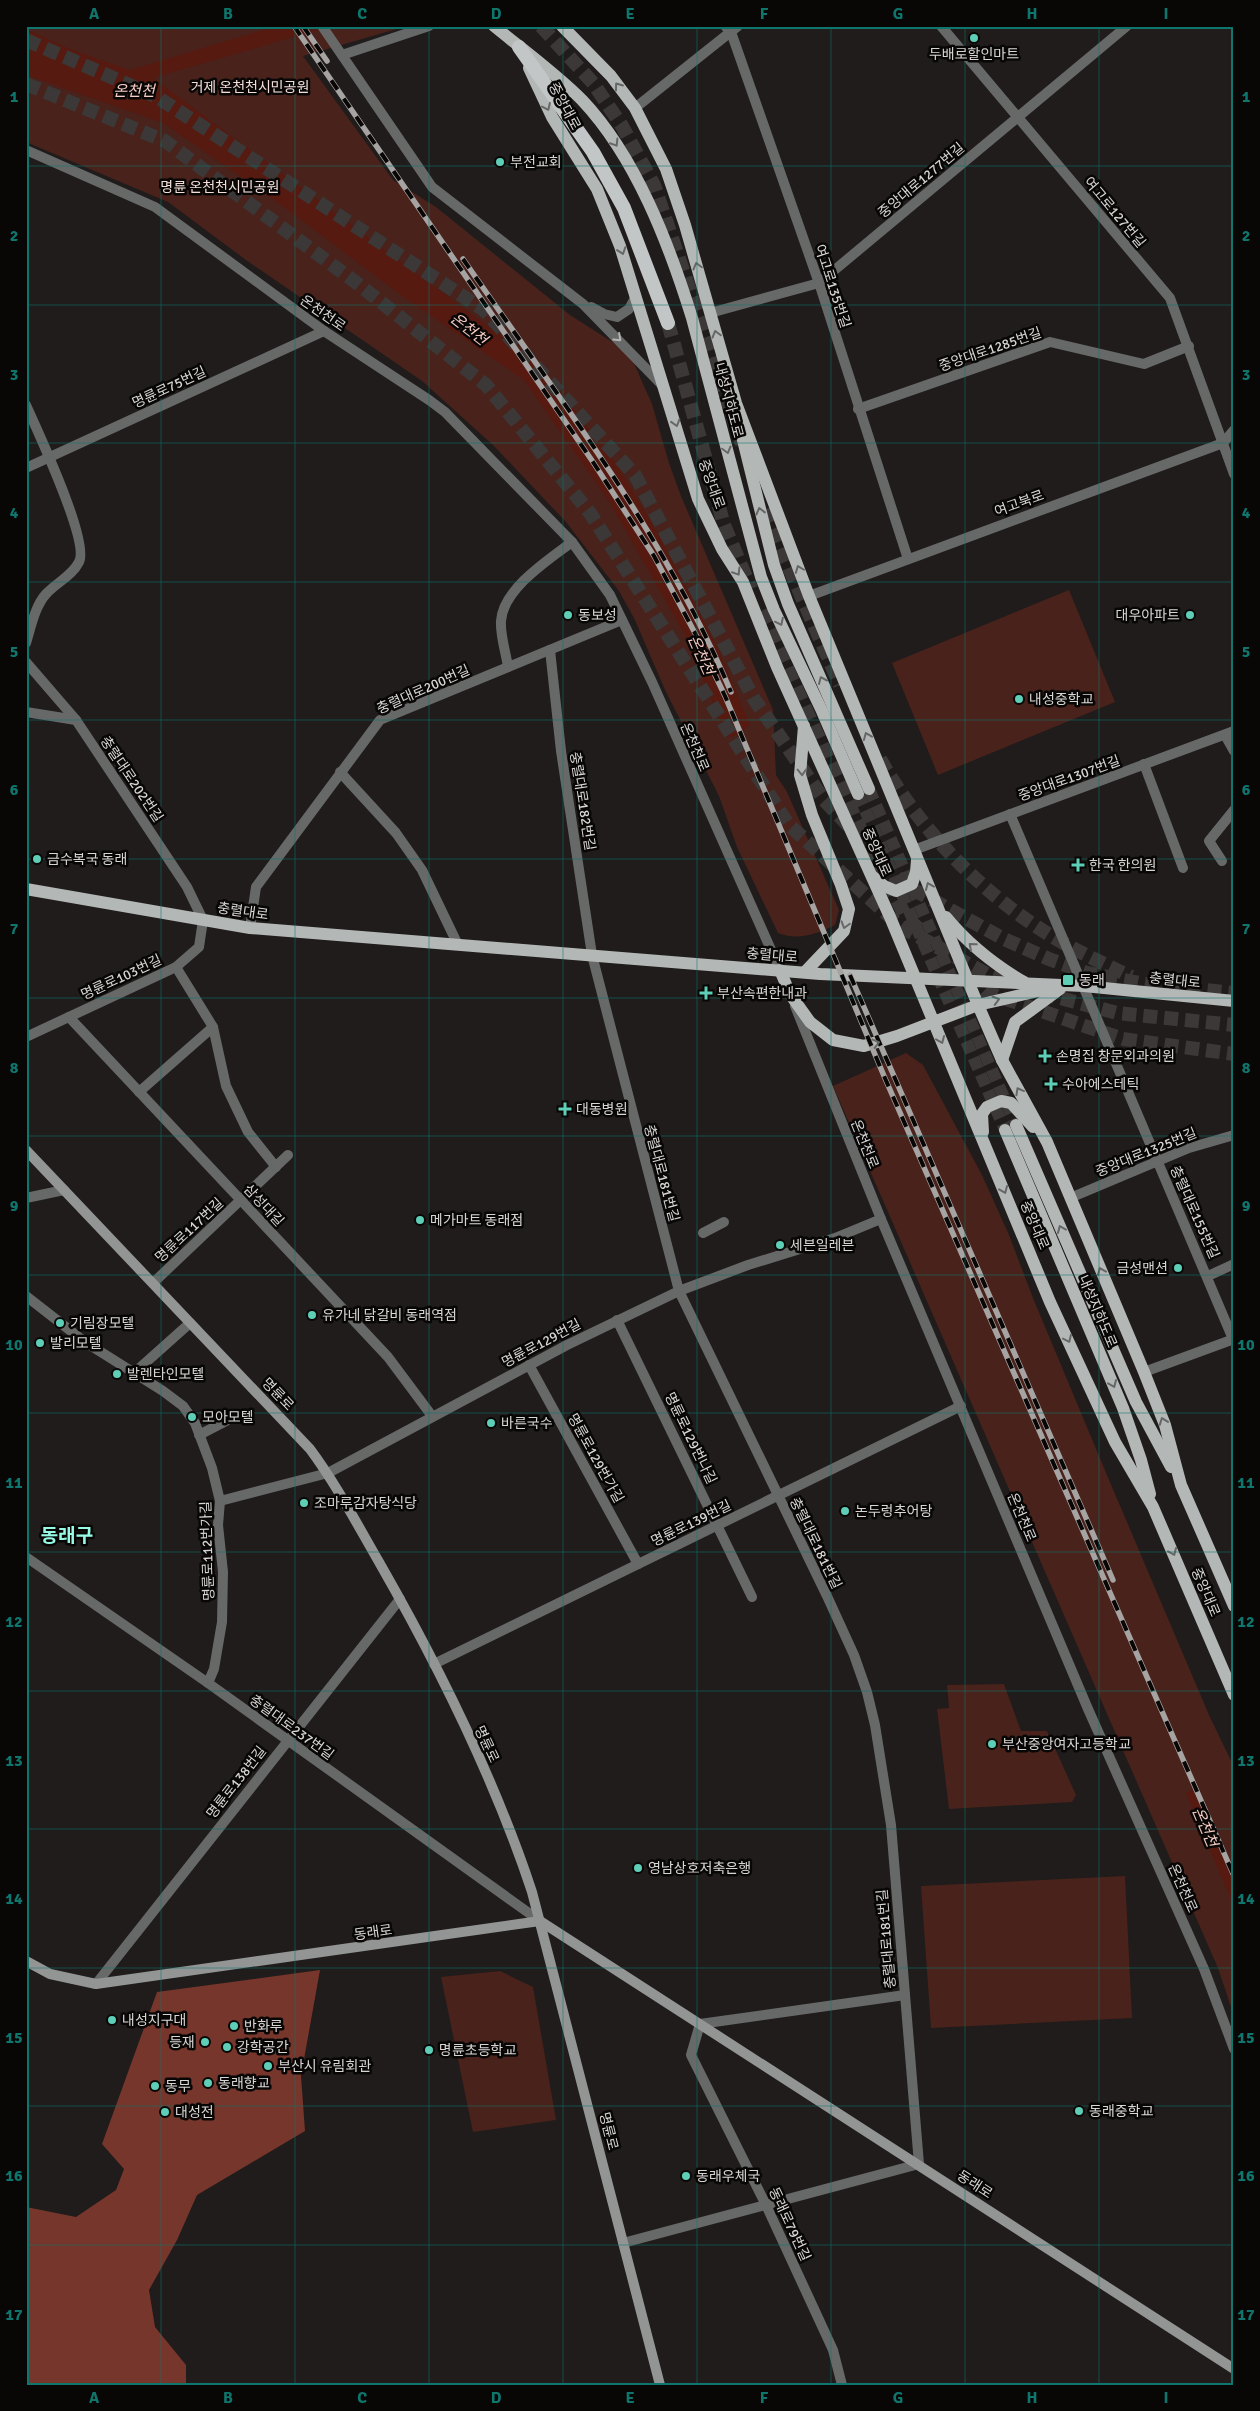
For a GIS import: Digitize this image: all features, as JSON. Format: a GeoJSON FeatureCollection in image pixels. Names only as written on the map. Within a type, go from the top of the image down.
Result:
{"type":"FeatureCollection","features":[{"type":"Feature","properties":{"kind":"highway"},"geometry":{"type":"LineString","coordinates":[[520,47],[593,152],[624,208],[668,323]]}},
{"type":"Feature","properties":{"kind":"main road","name":"중앙대로"},"geometry":{"type":"LineString","coordinates":[[494,26],[520,47],[552,117],[597,189],[620,246],[666,389],[698,499],[722,549],[743,582],[778,667],[916,979],[1050,1302],[1115,1442],[1153,1508],[1234,1695]]}},
{"type":"Feature","properties":{"kind":"main road","name":"중앙대로"},"geometry":{"type":"LineString","coordinates":[[562,26],[612,76],[635,108],[666,169],[686,225],[736,403],[809,596],[978,1006],[1002,1060],[1047,1142],[1144,1372],[1165,1425],[1181,1485],[1234,1606]]}},
{"type":"Feature","properties":{"kind":"main road","name":"내성지하도로"},"geometry":{"type":"LineString","coordinates":[[520,47],[582,100],[614,140],[651,208],[681,282],[692,318],[761,577],[863,791],[774,565],[743,444],[736,403]]}},
{"type":"Feature","properties":{"kind":"main road"},"geometry":{"type":"LineString","coordinates":[[804,723],[800,775],[812,815],[841,885],[848,909],[844,931],[804,972]]}},
{"type":"Feature","properties":{"kind":"main road"},"geometry":{"type":"LineString","coordinates":[[871,876],[884,886],[896,891],[912,884],[916,872],[915,853]]}},
{"type":"Feature","properties":{"kind":"main road","name":"충렬대로"},"geometry":{"type":"LineString","coordinates":[[26,889],[250,928],[785,971],[1084,986],[1234,1001]]}},
{"type":"Feature","properties":{"kind":"main road"},"geometry":{"type":"LineString","coordinates":[[939,909],[965,940],[983,956],[1026,984]]}},
{"type":"Feature","properties":{"kind":"main road"},"geometry":{"type":"LineString","coordinates":[[785,971],[790,994],[814,1025],[833,1040],[864,1046],[1002,998],[1066,985]]}},
{"type":"Feature","properties":{"kind":"main road"},"geometry":{"type":"LineString","coordinates":[[1002,1060],[1015,1022],[1066,985]]}},
{"type":"Feature","properties":{"kind":"main road"},"geometry":{"type":"LineString","coordinates":[[985,1144],[982,1114],[987,1107],[1001,1101],[1011,1103],[1047,1142]]}},
{"type":"Feature","properties":{"kind":"main road","name":"내성지하도로"},"geometry":{"type":"LineString","coordinates":[[1153,1508],[1141,1460],[1123,1408],[1010,1127],[1136,1402],[1181,1485]]}},
{"type":"Feature","properties":{"kind":"main road","name":"명륜로"},"geometry":{"type":"LineString","coordinates":[[26,1150],[310,1449],[328,1473],[400,1599],[434,1664],[512,1832],[540,1921],[660,2385]]}},
{"type":"Feature","properties":{"kind":"main road","name":"동래로"},"geometry":{"type":"LineString","coordinates":[[26,1961],[50,1974],[96,1984],[540,1921],[1234,2369]]}},
{"type":"Feature","properties":{"kind":"street"},"geometry":{"type":"LineString","coordinates":[[322,26],[432,187],[583,304],[666,389]]}},
{"type":"Feature","properties":{"kind":"street"},"geometry":{"type":"LineString","coordinates":[[342,55],[429,26]]}},
{"type":"Feature","properties":{"kind":"street","name":"여고로127번길"},"geometry":{"type":"LineString","coordinates":[[941,26],[1170,298],[1234,474]]}},
{"type":"Feature","properties":{"kind":"street","name":"중앙대로1277번길"},"geometry":{"type":"LineString","coordinates":[[710,312],[819,283],[1127,26]]}},
{"type":"Feature","properties":{"kind":"street"},"geometry":{"type":"LineString","coordinates":[[635,108],[731,28]]}},
{"type":"Feature","properties":{"kind":"street","name":"여고로135번길"},"geometry":{"type":"LineString","coordinates":[[731,28],[819,283],[858,409],[908,559]]}},
{"type":"Feature","properties":{"kind":"street","name":"온천천로"},"geometry":{"type":"LineString","coordinates":[[26,150],[155,206],[324,332],[445,412],[572,542],[610,595],[652,682],[704,804],[785,971]]}},
{"type":"Feature","properties":{"kind":"street"},"geometry":{"type":"LineString","coordinates":[[583,304],[604,314],[618,317],[629,309],[636,296]]}},
{"type":"Feature","properties":{"kind":"street","name":"명륜로75번길"},"geometry":{"type":"LineString","coordinates":[[26,468],[324,332]]}},
{"type":"Feature","properties":{"kind":"street","name":"중앙대로1285번길"},"geometry":{"type":"LineString","coordinates":[[858,409],[1050,342],[1144,364],[1189,346]]}},
{"type":"Feature","properties":{"kind":"street"},"geometry":{"type":"LineString","coordinates":[[26,405],[50,458],[79,536],[81,560],[74,571],[46,594],[38,608],[26,643]]}},
{"type":"Feature","properties":{"kind":"street","name":"여고북로"},"geometry":{"type":"LineString","coordinates":[[809,596],[1223,443],[1234,430]]}},
{"type":"Feature","properties":{"kind":"street"},"geometry":{"type":"LineString","coordinates":[[508,667],[501,621],[505,605],[530,573],[572,542]]}},
{"type":"Feature","properties":{"kind":"street","name":"충렬대로200번길"},"geometry":{"type":"LineString","coordinates":[[250,928],[256,887],[380,720],[622,620]]}},
{"type":"Feature","properties":{"kind":"street","name":"충렬대로182번길"},"geometry":{"type":"LineString","coordinates":[[550,650],[561,751],[592,956]]}},
{"type":"Feature","properties":{"kind":"street","name":"충렬대로202번길"},"geometry":{"type":"LineString","coordinates":[[26,662],[76,720],[187,887],[203,920]]}},
{"type":"Feature","properties":{"kind":"street"},"geometry":{"type":"LineString","coordinates":[[26,712],[76,720]]}},
{"type":"Feature","properties":{"kind":"street"},"geometry":{"type":"LineString","coordinates":[[1229,733],[1234,751]]}},
{"type":"Feature","properties":{"kind":"street","name":"중앙대로1307번길"},"geometry":{"type":"LineString","coordinates":[[915,853],[1010,814],[1229,733]]}},
{"type":"Feature","properties":{"kind":"street"},"geometry":{"type":"LineString","coordinates":[[1144,764],[1183,868]]}},
{"type":"Feature","properties":{"kind":"street"},"geometry":{"type":"LineString","coordinates":[[340,772],[396,833],[422,870],[458,945]]}},
{"type":"Feature","properties":{"kind":"street"},"geometry":{"type":"LineString","coordinates":[[1222,860],[1209,841],[1234,810]]}},
{"type":"Feature","properties":{"kind":"street"},"geometry":{"type":"LineString","coordinates":[[1010,814],[1084,986]]}},
{"type":"Feature","properties":{"kind":"street","name":"명륜로103번길"},"geometry":{"type":"LineString","coordinates":[[26,1037],[176,967],[199,947],[203,920]]}},
{"type":"Feature","properties":{"kind":"street","name":"충렬대로181번길"},"geometry":{"type":"LineString","coordinates":[[592,956],[679,1291],[851,1649],[867,1692],[875,1725],[891,1825],[919,2164]]}},
{"type":"Feature","properties":{"kind":"street"},"geometry":{"type":"LineString","coordinates":[[176,967],[213,1027],[226,1086],[248,1132],[276,1167]]}},
{"type":"Feature","properties":{"kind":"street","name":"충렬대로155번길"},"geometry":{"type":"LineString","coordinates":[[1084,986],[1234,1339]]}},
{"type":"Feature","properties":{"kind":"street","name":"온천천로"},"geometry":{"type":"LineString","coordinates":[[790,994],[881,1219],[1088,1709],[1204,1969],[1234,2049]]}},
{"type":"Feature","properties":{"kind":"street","name":"삼성대길"},"geometry":{"type":"LineString","coordinates":[[69,1017],[388,1357],[432,1416]]}},
{"type":"Feature","properties":{"kind":"street"},"geometry":{"type":"LineString","coordinates":[[139,1092],[213,1027]]}},
{"type":"Feature","properties":{"kind":"street","name":"중앙대로1325번길"},"geometry":{"type":"LineString","coordinates":[[1070,1198],[1189,1148],[1234,1136]]}},
{"type":"Feature","properties":{"kind":"street","name":"명륜로117번길"},"geometry":{"type":"LineString","coordinates":[[152,1283],[288,1155]]}},
{"type":"Feature","properties":{"kind":"street"},"geometry":{"type":"LineString","coordinates":[[26,1198],[64,1190]]}},
{"type":"Feature","properties":{"kind":"street","name":"명륜로129번길"},"geometry":{"type":"LineString","coordinates":[[220,1501],[328,1473],[529,1365],[679,1291],[748,1265],[835,1238],[881,1219]]}},
{"type":"Feature","properties":{"kind":"street"},"geometry":{"type":"LineString","coordinates":[[703,1233],[724,1222]]}},
{"type":"Feature","properties":{"kind":"street"},"geometry":{"type":"LineString","coordinates":[[1208,1276],[1234,1264]]}},
{"type":"Feature","properties":{"kind":"street","name":"명륜로112번가길"},"geometry":{"type":"LineString","coordinates":[[26,1296],[85,1342],[163,1391],[183,1406],[195,1423],[212,1468],[220,1501],[218,1525],[223,1572],[222,1622],[214,1670],[208,1683]]}},
{"type":"Feature","properties":{"kind":"street","name":"명륜로129번나길"},"geometry":{"type":"LineString","coordinates":[[617,1320],[752,1597]]}},
{"type":"Feature","properties":{"kind":"street"},"geometry":{"type":"LineString","coordinates":[[134,1373],[190,1323]]}},
{"type":"Feature","properties":{"kind":"street"},"geometry":{"type":"LineString","coordinates":[[1144,1372],[1234,1339]]}},
{"type":"Feature","properties":{"kind":"street","name":"명륜로129번가길"},"geometry":{"type":"LineString","coordinates":[[529,1365],[638,1564]]}},
{"type":"Feature","properties":{"kind":"street","name":"명륜로139번길"},"geometry":{"type":"LineString","coordinates":[[434,1664],[961,1406]]}},
{"type":"Feature","properties":{"kind":"street"},"geometry":{"type":"LineString","coordinates":[[200,1435],[226,1421]]}},
{"type":"Feature","properties":{"kind":"street","name":"충렬대로237번길"},"geometry":{"type":"LineString","coordinates":[[26,1557],[208,1683],[540,1921]]}},
{"type":"Feature","properties":{"kind":"street","name":"명륜로138번길"},"geometry":{"type":"LineString","coordinates":[[96,1984],[400,1599]]}},
{"type":"Feature","properties":{"kind":"street"},"geometry":{"type":"LineString","coordinates":[[700,2024],[905,1995]]}},
{"type":"Feature","properties":{"kind":"street","name":"동래로79번길"},"geometry":{"type":"LineString","coordinates":[[700,2024],[691,2055],[766,2205],[833,2350],[842,2385]]}},
{"type":"Feature","properties":{"kind":"street"},"geometry":{"type":"LineString","coordinates":[[624,2243],[919,2164]]}},
{"type":"Feature","properties":{"kind":"green space"},"geometry":{"type":"Polygon","coordinates":[[[26,26],[407,26],[303,56],[393,180],[436,207],[570,315],[614,343],[633,361],[652,404],[669,463],[681,496],[773,710],[776,775],[787,792],[839,910],[835,925],[821,931],[800,936],[778,933],[737,847],[719,796],[666,692],[634,618],[619,591],[566,522],[493,445],[422,381],[246,260],[168,202],[26,142],[26,26]]]}},
{"type":"Feature","properties":{"kind":"green space"},"geometry":{"type":"Polygon","coordinates":[[[1069,590],[1115,702],[938,775],[892,663],[1069,590]]]}},
{"type":"Feature","properties":{"kind":"green space"},"geometry":{"type":"Polygon","coordinates":[[[906,1053],[923,1065],[982,1175],[1009,1235],[1033,1298],[1209,1715],[1234,1767],[1234,2016],[1218,1968],[833,1086],[906,1053]]]}},
{"type":"Feature","properties":{"kind":"green space"},"geometry":{"type":"Polygon","coordinates":[[[1004,1684],[1021,1731],[1047,1731],[1076,1795],[1072,1802],[949,1809],[937,1709],[949,1708],[947,1685],[1004,1684]]]}},
{"type":"Feature","properties":{"kind":"green space"},"geometry":{"type":"Polygon","coordinates":[[[1125,1876],[1132,2018],[931,2028],[921,1886],[1125,1876]]]}},
{"type":"Feature","properties":{"kind":"green space"},"geometry":{"type":"Polygon","coordinates":[[[500,1971],[533,1987],[556,2120],[473,2132],[441,1977],[500,1971]]]}},
{"type":"Feature","properties":{"kind":"shaded area"},"geometry":{"type":"Polygon","coordinates":[[[320,1970],[301,2076],[305,2131],[197,2195],[177,2240],[149,2290],[155,2327],[186,2365],[186,2385],[26,2385],[26,2207],[76,2217],[116,2190],[124,2169],[102,2144],[157,1992],[320,1970]]]}},
{"type":"Feature","properties":{"kind":"water","name":"온천천"},"geometry":{"type":"Polygon","coordinates":[[[276,26],[331,26],[153,78],[539,364],[617,465],[656,530],[719,651],[750,725],[737,735],[727,737],[685,635],[610,503],[524,380],[398,293],[284,207],[163,123],[26,75],[26,29],[70,49],[130,70],[276,26]]]}},
{"type":"Feature","properties":{"kind":"water","name":"온천천"},"geometry":{"type":"Polygon","coordinates":[[[1195,1789],[1234,1879],[1234,1907],[1186,1793],[1195,1789]]]}},
{"type":"Feature","properties":{"kind":"tunnel"},"geometry":{"type":"LineString","coordinates":[[541,26],[593,83],[622,126],[654,185],[742,444]]}},
{"type":"Feature","properties":{"kind":"tunnel"},"geometry":{"type":"LineString","coordinates":[[26,40],[157,97],[484,310],[635,475],[754,699],[824,800],[905,885],[1002,938],[1049,959],[1087,973],[1145,984],[1234,993]]}},
{"type":"Feature","properties":{"kind":"tunnel"},"geometry":{"type":"LineString","coordinates":[[26,84],[165,141],[358,284],[486,385],[590,513],[788,824],[901,927],[992,977],[1004,981]]}},
{"type":"Feature","properties":{"kind":"tunnel"},"geometry":{"type":"LineString","coordinates":[[668,323],[724,525],[751,589]]}},
{"type":"Feature","properties":{"kind":"tunnel"},"geometry":{"type":"LineString","coordinates":[[764,510],[840,685]]}},
{"type":"Feature","properties":{"kind":"tunnel"},"geometry":{"type":"LineString","coordinates":[[761,611],[862,833]]}},
{"type":"Feature","properties":{"kind":"tunnel"},"geometry":{"type":"LineString","coordinates":[[880,759],[914,811],[955,859],[978,881],[1027,920],[1053,937],[1131,977]]}},
{"type":"Feature","properties":{"kind":"tunnel"},"geometry":{"type":"LineString","coordinates":[[869,789],[1016,1125]]}},
{"type":"Feature","properties":{"kind":"tunnel"},"geometry":{"type":"LineString","coordinates":[[858,794],[1005,1130]]}},
{"type":"Feature","properties":{"kind":"tunnel"},"geometry":{"type":"LineString","coordinates":[[878,863],[906,917],[922,932]]}},
{"type":"Feature","properties":{"kind":"tunnel"},"geometry":{"type":"LineString","coordinates":[[969,976],[986,992],[1123,1039],[1234,1054]]}},
{"type":"Feature","properties":{"kind":"tunnel"},"geometry":{"type":"LineString","coordinates":[[1041,993],[1117,1013],[1234,1025]]}},
{"type":"Feature","properties":{"kind":"railway"},"geometry":{"type":"LineString","coordinates":[[294,26],[593,462],[654,556],[696,635],[725,696],[884,1076],[1234,1876]]}},
{"type":"Feature","properties":{"kind":"railway"},"geometry":{"type":"LineString","coordinates":[[303,26],[327,61]]}},
{"type":"Feature","properties":{"kind":"railway"},"geometry":{"type":"LineString","coordinates":[[463,259],[573,416],[643,523],[675,578],[731,692]]}},
{"type":"Feature","properties":{"kind":"railway"},"geometry":{"type":"LineString","coordinates":[[850,975],[1113,1580]]}},
{"type":"Feature","properties":{"kind":"place","name":"두배로할인마트"},"geometry":{"type":"Point","coordinates":[974,38]}},
{"type":"Feature","properties":{"kind":"place","name":"부전교회"},"geometry":{"type":"Point","coordinates":[500,162]}},
{"type":"Feature","properties":{"kind":"place","name":"동보성"},"geometry":{"type":"Point","coordinates":[568,615]}},
{"type":"Feature","properties":{"kind":"place","name":"대우아파트"},"geometry":{"type":"Point","coordinates":[1190,615]}},
{"type":"Feature","properties":{"kind":"place","name":"내성중학교"},"geometry":{"type":"Point","coordinates":[1019,699]}},
{"type":"Feature","properties":{"kind":"place","name":"금수복국 동래"},"geometry":{"type":"Point","coordinates":[37,859]}},
{"type":"Feature","properties":{"kind":"place","name":"한국 한의원"},"geometry":{"type":"Point","coordinates":[1078,865]}},
{"type":"Feature","properties":{"kind":"place","name":"동래"},"geometry":{"type":"Point","coordinates":[1068,980]}},
{"type":"Feature","properties":{"kind":"place","name":"부산속편한내과"},"geometry":{"type":"Point","coordinates":[706,993]}},
{"type":"Feature","properties":{"kind":"place","name":"손명집 창문외과의원"},"geometry":{"type":"Point","coordinates":[1045,1056]}},
{"type":"Feature","properties":{"kind":"place","name":"수아에스테틱"},"geometry":{"type":"Point","coordinates":[1051,1084]}},
{"type":"Feature","properties":{"kind":"place","name":"대동병원"},"geometry":{"type":"Point","coordinates":[565,1109]}},
{"type":"Feature","properties":{"kind":"place","name":"메가마트 동래점"},"geometry":{"type":"Point","coordinates":[420,1220]}},
{"type":"Feature","properties":{"kind":"place","name":"세븐일레븐"},"geometry":{"type":"Point","coordinates":[780,1245]}},
{"type":"Feature","properties":{"kind":"place","name":"금성맨션"},"geometry":{"type":"Point","coordinates":[1178,1268]}},
{"type":"Feature","properties":{"kind":"place","name":"유가네 닭갈비 동래역점"},"geometry":{"type":"Point","coordinates":[312,1315]}},
{"type":"Feature","properties":{"kind":"place","name":"기림장모텔"},"geometry":{"type":"Point","coordinates":[60,1323]}},
{"type":"Feature","properties":{"kind":"place","name":"발리모텔"},"geometry":{"type":"Point","coordinates":[40,1343]}},
{"type":"Feature","properties":{"kind":"place","name":"발렌타인모텔"},"geometry":{"type":"Point","coordinates":[117,1374]}},
{"type":"Feature","properties":{"kind":"place","name":"모아모텔"},"geometry":{"type":"Point","coordinates":[192,1417]}},
{"type":"Feature","properties":{"kind":"place","name":"바른국수"},"geometry":{"type":"Point","coordinates":[491,1423]}},
{"type":"Feature","properties":{"kind":"place","name":"조마루감자탕식당"},"geometry":{"type":"Point","coordinates":[304,1503]}},
{"type":"Feature","properties":{"kind":"place","name":"논두렁추어탕"},"geometry":{"type":"Point","coordinates":[845,1511]}},
{"type":"Feature","properties":{"kind":"place","name":"부산중앙여자고등학교"},"geometry":{"type":"Point","coordinates":[992,1744]}},
{"type":"Feature","properties":{"kind":"place","name":"영남상호저축은행"},"geometry":{"type":"Point","coordinates":[638,1868]}},
{"type":"Feature","properties":{"kind":"place","name":"내성지구대"},"geometry":{"type":"Point","coordinates":[112,2020]}},
{"type":"Feature","properties":{"kind":"place","name":"반화루"},"geometry":{"type":"Point","coordinates":[234,2026]}},
{"type":"Feature","properties":{"kind":"place","name":"등재"},"geometry":{"type":"Point","coordinates":[205,2042]}},
{"type":"Feature","properties":{"kind":"place","name":"강학공간"},"geometry":{"type":"Point","coordinates":[227,2047]}},
{"type":"Feature","properties":{"kind":"place","name":"명륜초등학교"},"geometry":{"type":"Point","coordinates":[429,2050]}},
{"type":"Feature","properties":{"kind":"place","name":"부산시 유림회관"},"geometry":{"type":"Point","coordinates":[268,2066]}},
{"type":"Feature","properties":{"kind":"place","name":"동래향교"},"geometry":{"type":"Point","coordinates":[208,2083]}},
{"type":"Feature","properties":{"kind":"place","name":"동무"},"geometry":{"type":"Point","coordinates":[155,2086]}},
{"type":"Feature","properties":{"kind":"place","name":"동래중학교"},"geometry":{"type":"Point","coordinates":[1079,2111]}},
{"type":"Feature","properties":{"kind":"place","name":"대성전"},"geometry":{"type":"Point","coordinates":[165,2112]}},
{"type":"Feature","properties":{"kind":"place","name":"동래우체국"},"geometry":{"type":"Point","coordinates":[686,2176]}},
{"type":"Feature","properties":{"kind":"district","name":"동래구"},"geometry":{"type":"Point","coordinates":[67,1535]}},
{"type":"Feature","properties":{"kind":"park label","name":"거제 온천천시민공원"},"geometry":{"type":"Point","coordinates":[250,87]}},
{"type":"Feature","properties":{"kind":"park label","name":"명륜 온천천시민공원"},"geometry":{"type":"Point","coordinates":[220,187]}}]}
